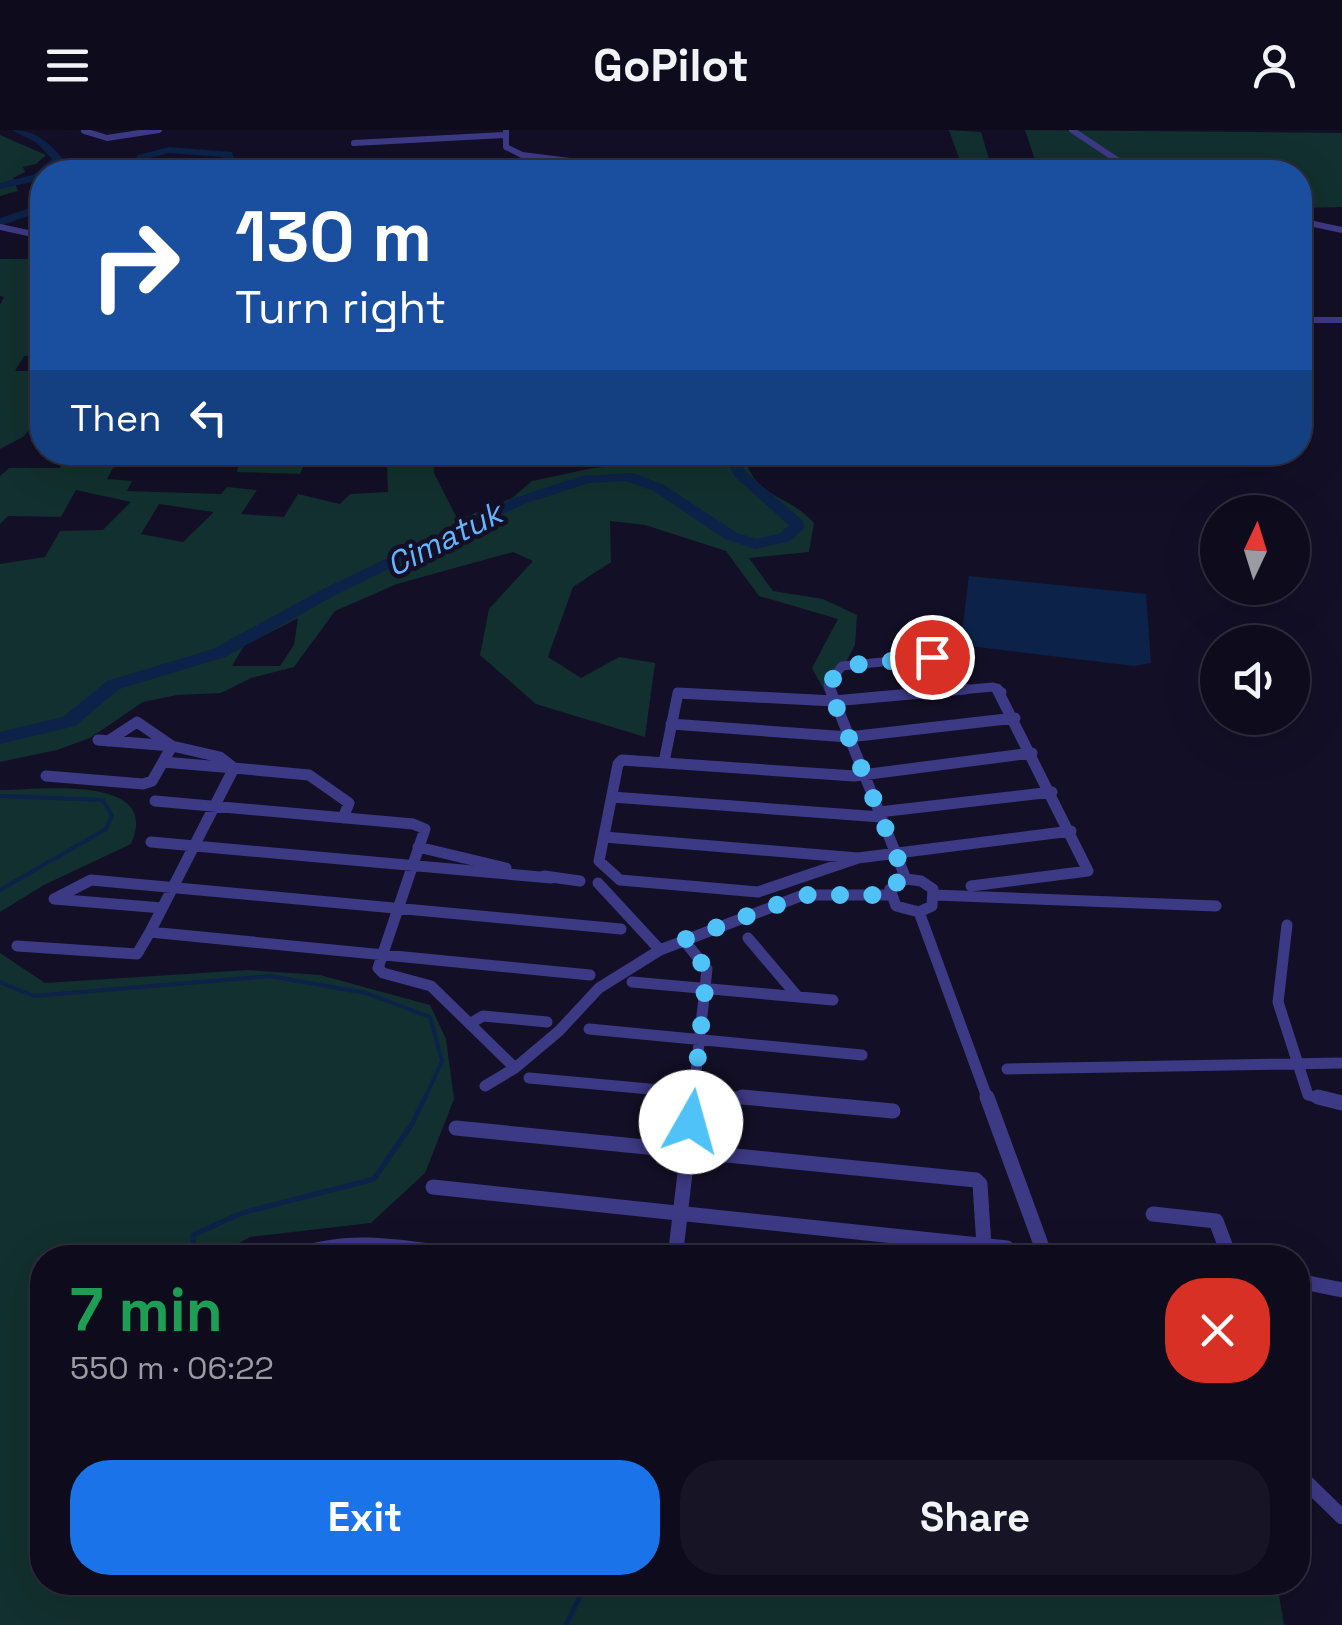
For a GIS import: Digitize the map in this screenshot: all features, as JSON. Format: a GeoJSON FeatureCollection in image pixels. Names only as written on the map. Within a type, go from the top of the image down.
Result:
{"type":"FeatureCollection","features":[{"type":"Feature","properties":{"kind":"street"},"geometry":{"type":"LineString","coordinates":[[84,130],[107,138],[159,130]]}},
{"type":"Feature","properties":{"kind":"street"},"geometry":{"type":"LineString","coordinates":[[1072,130],[1083,142],[1104,150],[1115,160]]}},
{"type":"Feature","properties":{"kind":"street"},"geometry":{"type":"LineString","coordinates":[[354,143],[505,133],[506,147],[517,154],[547,160]]}},
{"type":"Feature","properties":{"kind":"street"},"geometry":{"type":"LineString","coordinates":[[1312,224],[1342,230]]}},
{"type":"Feature","properties":{"kind":"street"},"geometry":{"type":"LineString","coordinates":[[0,227],[30,233]]}},
{"type":"Feature","properties":{"kind":"street"},"geometry":{"type":"LineString","coordinates":[[1312,320],[1342,320]]}},
{"type":"Feature","properties":{"kind":"street"},"geometry":{"type":"LineString","coordinates":[[906,879],[828,686],[842,666],[932,657]]}},
{"type":"Feature","properties":{"kind":"street"},"geometry":{"type":"LineString","coordinates":[[664,762],[676,695],[684,691],[834,701],[983,685],[1002,692],[1089,866],[1084,874],[971,886]]}},
{"type":"Feature","properties":{"kind":"street"},"geometry":{"type":"LineString","coordinates":[[670,724],[849,737],[1015,718]]}},
{"type":"Feature","properties":{"kind":"street"},"geometry":{"type":"LineString","coordinates":[[172,746],[137,722],[103,740],[172,746],[220,757],[234,768]]}},
{"type":"Feature","properties":{"kind":"street"},"geometry":{"type":"LineString","coordinates":[[46,776],[143,784],[152,781],[172,746]]}},
{"type":"Feature","properties":{"kind":"street"},"geometry":{"type":"LineString","coordinates":[[858,858],[766,892],[616,878],[600,861],[622,760],[864,774],[1032,753]]}},
{"type":"Feature","properties":{"kind":"street"},"geometry":{"type":"LineString","coordinates":[[164,762],[309,775],[349,804],[343,818]]}},
{"type":"Feature","properties":{"kind":"street"},"geometry":{"type":"LineString","coordinates":[[17,946],[137,954],[234,768]]}},
{"type":"Feature","properties":{"kind":"street"},"geometry":{"type":"LineString","coordinates":[[612,797],[880,815],[1052,792]]}},
{"type":"Feature","properties":{"kind":"street"},"geometry":{"type":"LineString","coordinates":[[155,801],[413,824],[424,829],[378,968],[383,973],[430,986],[515,1068]]}},
{"type":"Feature","properties":{"kind":"street"},"geometry":{"type":"LineString","coordinates":[[604,837],[858,858],[1071,831]]}},
{"type":"Feature","properties":{"kind":"street"},"geometry":{"type":"LineString","coordinates":[[151,842],[580,881]]}},
{"type":"Feature","properties":{"kind":"street"},"geometry":{"type":"LineString","coordinates":[[418,848],[552,878]]}},
{"type":"Feature","properties":{"kind":"street"},"geometry":{"type":"LineString","coordinates":[[889,895],[893,884],[906,879],[921,880],[936,894],[1216,906]]}},
{"type":"Feature","properties":{"kind":"street"},"geometry":{"type":"LineString","coordinates":[[162,908],[54,900],[90,880],[621,929]]}},
{"type":"Feature","properties":{"kind":"street"},"geometry":{"type":"LineString","coordinates":[[598,883],[660,950]]}},
{"type":"Feature","properties":{"kind":"street"},"geometry":{"type":"LineString","coordinates":[[484,1086],[515,1068],[559,1031],[599,988],[683,940],[803,895],[889,895],[903,910],[919,912],[932,906],[936,894]]}},
{"type":"Feature","properties":{"kind":"street"},"geometry":{"type":"LineString","coordinates":[[919,912],[1041,1245]]}},
{"type":"Feature","properties":{"kind":"street"},"geometry":{"type":"LineString","coordinates":[[1287,925],[1278,1002],[1296,1065],[1308,1095],[1342,1104]]}},
{"type":"Feature","properties":{"kind":"street"},"geometry":{"type":"LineString","coordinates":[[150,932],[590,975]]}},
{"type":"Feature","properties":{"kind":"street"},"geometry":{"type":"LineString","coordinates":[[748,938],[798,997]]}},
{"type":"Feature","properties":{"kind":"street"},"geometry":{"type":"LineString","coordinates":[[676,1245],[707,970],[683,940]]}},
{"type":"Feature","properties":{"kind":"street"},"geometry":{"type":"LineString","coordinates":[[632,982],[832,1000]]}},
{"type":"Feature","properties":{"kind":"street"},"geometry":{"type":"LineString","coordinates":[[471,1023],[483,1016],[547,1022]]}},
{"type":"Feature","properties":{"kind":"street"},"geometry":{"type":"LineString","coordinates":[[589,1029],[862,1055]]}},
{"type":"Feature","properties":{"kind":"street"},"geometry":{"type":"LineString","coordinates":[[1007,1069],[1342,1062]]}},
{"type":"Feature","properties":{"kind":"street"},"geometry":{"type":"LineString","coordinates":[[529,1078],[893,1110]]}},
{"type":"Feature","properties":{"kind":"street"},"geometry":{"type":"LineString","coordinates":[[456,1128],[976,1180],[980,1184],[984,1245]]}},
{"type":"Feature","properties":{"kind":"street"},"geometry":{"type":"LineString","coordinates":[[433,1187],[974,1245]]}},
{"type":"Feature","properties":{"kind":"street"},"geometry":{"type":"LineString","coordinates":[[1154,1214],[1216,1221],[1223,1227],[1225,1245]]}},
{"type":"Feature","properties":{"kind":"street"},"geometry":{"type":"LineString","coordinates":[[1310,1283],[1342,1290]]}},
{"type":"Feature","properties":{"kind":"street"},"geometry":{"type":"LineString","coordinates":[[1310,1486],[1342,1517]]}},
{"type":"Feature","properties":{"kind":"green space"},"geometry":{"type":"Polygon","coordinates":[[[949,130],[981,132],[989,160],[960,160],[949,130]]]}},
{"type":"Feature","properties":{"kind":"green space"},"geometry":{"type":"Polygon","coordinates":[[[1025,130],[1342,133],[1342,207],[1312,208],[1312,160],[1035,160],[1025,130]]]}},
{"type":"Feature","properties":{"kind":"green space"},"geometry":{"type":"Polygon","coordinates":[[[0,135],[46,155],[40,160],[30,160],[30,165],[23,167],[25,172],[13,178],[18,191],[0,196],[0,135]]]}},
{"type":"Feature","properties":{"kind":"green space"},"geometry":{"type":"Polygon","coordinates":[[[0,259],[30,259],[30,356],[24,356],[15,371],[30,371],[30,429],[0,449],[0,305],[4,297],[0,296],[0,259]]]}},
{"type":"Feature","properties":{"kind":"green space"},"geometry":{"type":"Polygon","coordinates":[[[122,465],[113,468],[107,479],[132,481],[127,491],[221,494],[227,487],[257,490],[241,514],[284,517],[298,494],[340,504],[350,494],[388,492],[387,466],[380,465],[434,465],[458,520],[512,498],[532,481],[593,468],[747,465],[763,487],[814,523],[809,552],[749,558],[773,591],[823,599],[857,615],[855,645],[828,697],[812,668],[838,619],[759,596],[726,551],[645,525],[610,521],[611,562],[573,587],[548,657],[581,678],[619,657],[655,663],[645,737],[536,704],[480,655],[489,609],[533,561],[513,552],[397,584],[335,611],[294,667],[251,678],[221,693],[177,695],[143,702],[90,738],[57,750],[0,762],[0,564],[45,557],[60,531],[103,530],[131,502],[76,490],[61,517],[8,516],[0,524],[0,476],[9,468],[122,465]],[[159,504],[141,534],[183,542],[213,512],[159,504]],[[298,618],[244,646],[232,666],[280,666],[294,645],[298,618]]]}},
{"type":"Feature","properties":{"kind":"green space"},"geometry":{"type":"Polygon","coordinates":[[[239,465],[304,465],[300,474],[237,472],[239,465]]]}},
{"type":"Feature","properties":{"kind":"green space"},"geometry":{"type":"Polygon","coordinates":[[[67,788],[114,796],[129,806],[136,821],[131,844],[44,885],[0,912],[0,790],[67,788]]]}},
{"type":"Feature","properties":{"kind":"green space"},"geometry":{"type":"Polygon","coordinates":[[[0,953],[45,983],[248,970],[320,975],[430,1005],[446,1039],[454,1099],[425,1173],[371,1223],[250,1237],[236,1245],[30,1245],[30,1595],[1279,1595],[1284,1625],[0,1625],[0,953]]]}},
{"type":"Feature","properties":{"kind":"water"},"geometry":{"type":"Polygon","coordinates":[[[969,576],[1146,594],[1151,663],[1134,666],[969,646],[961,640],[969,576]]]}},
{"type":"Feature","properties":{"kind":"waterway","name":"Cimatuk"},"geometry":{"type":"LineString","coordinates":[[17,130],[41,141],[57,160]]}},
{"type":"Feature","properties":{"kind":"waterway","name":"Cimatuk"},"geometry":{"type":"LineString","coordinates":[[140,160],[169,150],[228,154],[230,160]]}},
{"type":"Feature","properties":{"kind":"waterway","name":"Cimatuk"},"geometry":{"type":"LineString","coordinates":[[0,186],[30,180]]}},
{"type":"Feature","properties":{"kind":"waterway","name":"Cimatuk"},"geometry":{"type":"LineString","coordinates":[[0,222],[30,211]]}},
{"type":"Feature","properties":{"kind":"waterway","name":"Cimatuk"},"geometry":{"type":"LineString","coordinates":[[0,738],[69,722],[113,685],[219,653],[331,591],[519,501],[587,479],[628,476],[659,488],[731,536],[756,544],[784,538],[798,525],[740,474],[736,465]]}},
{"type":"Feature","properties":{"kind":"waterway"},"geometry":{"type":"LineString","coordinates":[[0,796],[103,800],[112,816],[106,829],[0,890]]}},
{"type":"Feature","properties":{"kind":"waterway"},"geometry":{"type":"LineString","coordinates":[[0,982],[34,996],[270,976],[366,993],[430,1017],[442,1061],[424,1100]]}},
{"type":"Feature","properties":{"kind":"waterway"},"geometry":{"type":"LineString","coordinates":[[193,1245],[193,1235],[242,1213],[374,1179],[412,1124],[425,1097]]}},
{"type":"Feature","properties":{"kind":"waterway"},"geometry":{"type":"LineString","coordinates":[[566,1625],[581,1595]]}},
{"type":"Feature","properties":{"kind":"route"},"geometry":{"type":"LineString","coordinates":[[691,1122],[707,970],[683,940],[803,895],[889,895],[893,884],[906,879],[828,686],[842,666],[932,657]]}}]}
